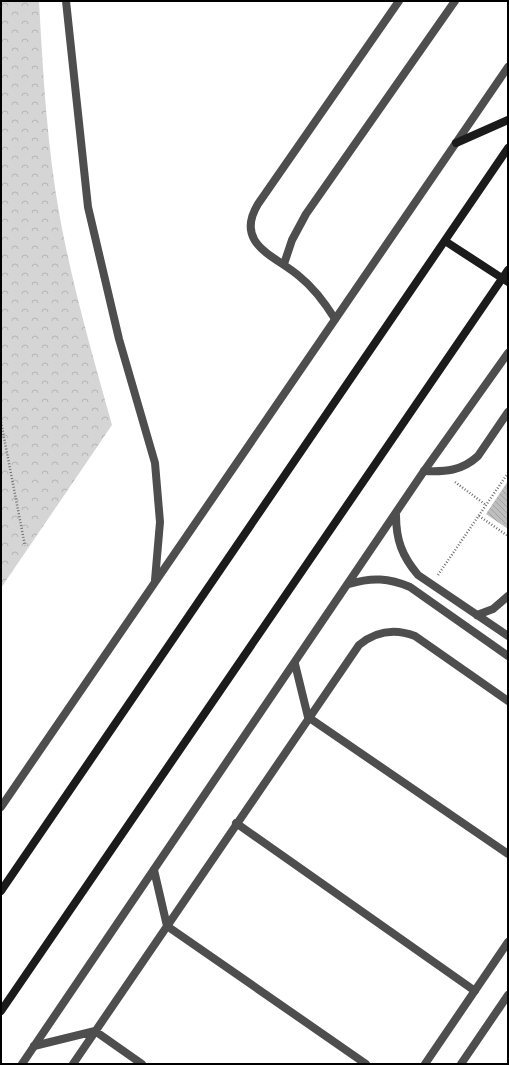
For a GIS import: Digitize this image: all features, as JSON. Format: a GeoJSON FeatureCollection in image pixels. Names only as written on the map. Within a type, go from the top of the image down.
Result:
{"type":"FeatureCollection","features":[{"type":"Feature","properties":{"kind":"main road"},"geometry":{"type":"LineString","coordinates":[[456,142],[508,120]]}},
{"type":"Feature","properties":{"kind":"main road"},"geometry":{"type":"LineString","coordinates":[[1,891],[508,148]]}},
{"type":"Feature","properties":{"kind":"main road"},"geometry":{"type":"LineString","coordinates":[[445,241],[505,280]]}},
{"type":"Feature","properties":{"kind":"main road"},"geometry":{"type":"LineString","coordinates":[[1,1011],[505,280],[508,270]]}},
{"type":"Feature","properties":{"kind":"street"},"geometry":{"type":"LineString","coordinates":[[66,1],[88,207],[118,339],[155,463],[160,522],[155,582]]}},
{"type":"Feature","properties":{"kind":"street"},"geometry":{"type":"LineString","coordinates":[[335,319],[313,288],[284,264],[261,250],[256,243],[251,228],[254,211],[398,1]]}},
{"type":"Feature","properties":{"kind":"street"},"geometry":{"type":"LineString","coordinates":[[284,264],[292,240],[306,214],[454,1]]}},
{"type":"Feature","properties":{"kind":"street"},"geometry":{"type":"LineString","coordinates":[[1,807],[508,67]]}},
{"type":"Feature","properties":{"kind":"street"},"geometry":{"type":"LineString","coordinates":[[22,1064],[295,664],[424,471],[508,352]]}},
{"type":"Feature","properties":{"kind":"street"},"geometry":{"type":"LineString","coordinates":[[424,471],[442,472],[460,468],[472,461],[508,412]]}},
{"type":"Feature","properties":{"kind":"street"},"geometry":{"type":"LineString","coordinates":[[396,515],[396,531],[399,548],[407,562],[418,575],[508,636]]}},
{"type":"Feature","properties":{"kind":"street"},"geometry":{"type":"LineString","coordinates":[[349,584],[380,578],[396,581],[410,587],[508,656]]}},
{"type":"Feature","properties":{"kind":"street"},"geometry":{"type":"LineString","coordinates":[[477,615],[493,609],[508,596]]}},
{"type":"Feature","properties":{"kind":"street"},"geometry":{"type":"LineString","coordinates":[[73,1064],[308,717],[359,645],[366,639],[384,632],[405,632],[415,636],[508,701]]}},
{"type":"Feature","properties":{"kind":"street"},"geometry":{"type":"LineString","coordinates":[[295,664],[308,717],[508,854]]}},
{"type":"Feature","properties":{"kind":"street"},"geometry":{"type":"LineString","coordinates":[[236,823],[475,991]]}},
{"type":"Feature","properties":{"kind":"street"},"geometry":{"type":"LineString","coordinates":[[154,870],[167,926],[366,1064]]}},
{"type":"Feature","properties":{"kind":"street"},"geometry":{"type":"LineString","coordinates":[[425,1064],[508,942]]}},
{"type":"Feature","properties":{"kind":"street"},"geometry":{"type":"LineString","coordinates":[[462,1064],[508,996]]}},
{"type":"Feature","properties":{"kind":"street"},"geometry":{"type":"LineString","coordinates":[[34,1046],[95,1031],[142,1064]]}},
{"type":"Feature","properties":{"kind":"path"},"geometry":{"type":"LineString","coordinates":[[1,422],[25,546]]}},
{"type":"Feature","properties":{"kind":"path"},"geometry":{"type":"LineString","coordinates":[[442,472],[486,505]]}},
{"type":"Feature","properties":{"kind":"path"},"geometry":{"type":"LineString","coordinates":[[432,584],[508,473]]}},
{"type":"Feature","properties":{"kind":"path"},"geometry":{"type":"LineString","coordinates":[[479,516],[508,536]]}},
{"type":"Feature","properties":{"kind":"green space"},"geometry":{"type":"Polygon","coordinates":[[[1,1],[39,1],[49,137],[60,218],[77,296],[112,425],[1,588],[1,1]]]}},
{"type":"Feature","properties":{"kind":"building"},"geometry":{"type":"Polygon","coordinates":[[[508,481],[508,529],[486,514],[508,481]]]}}]}
